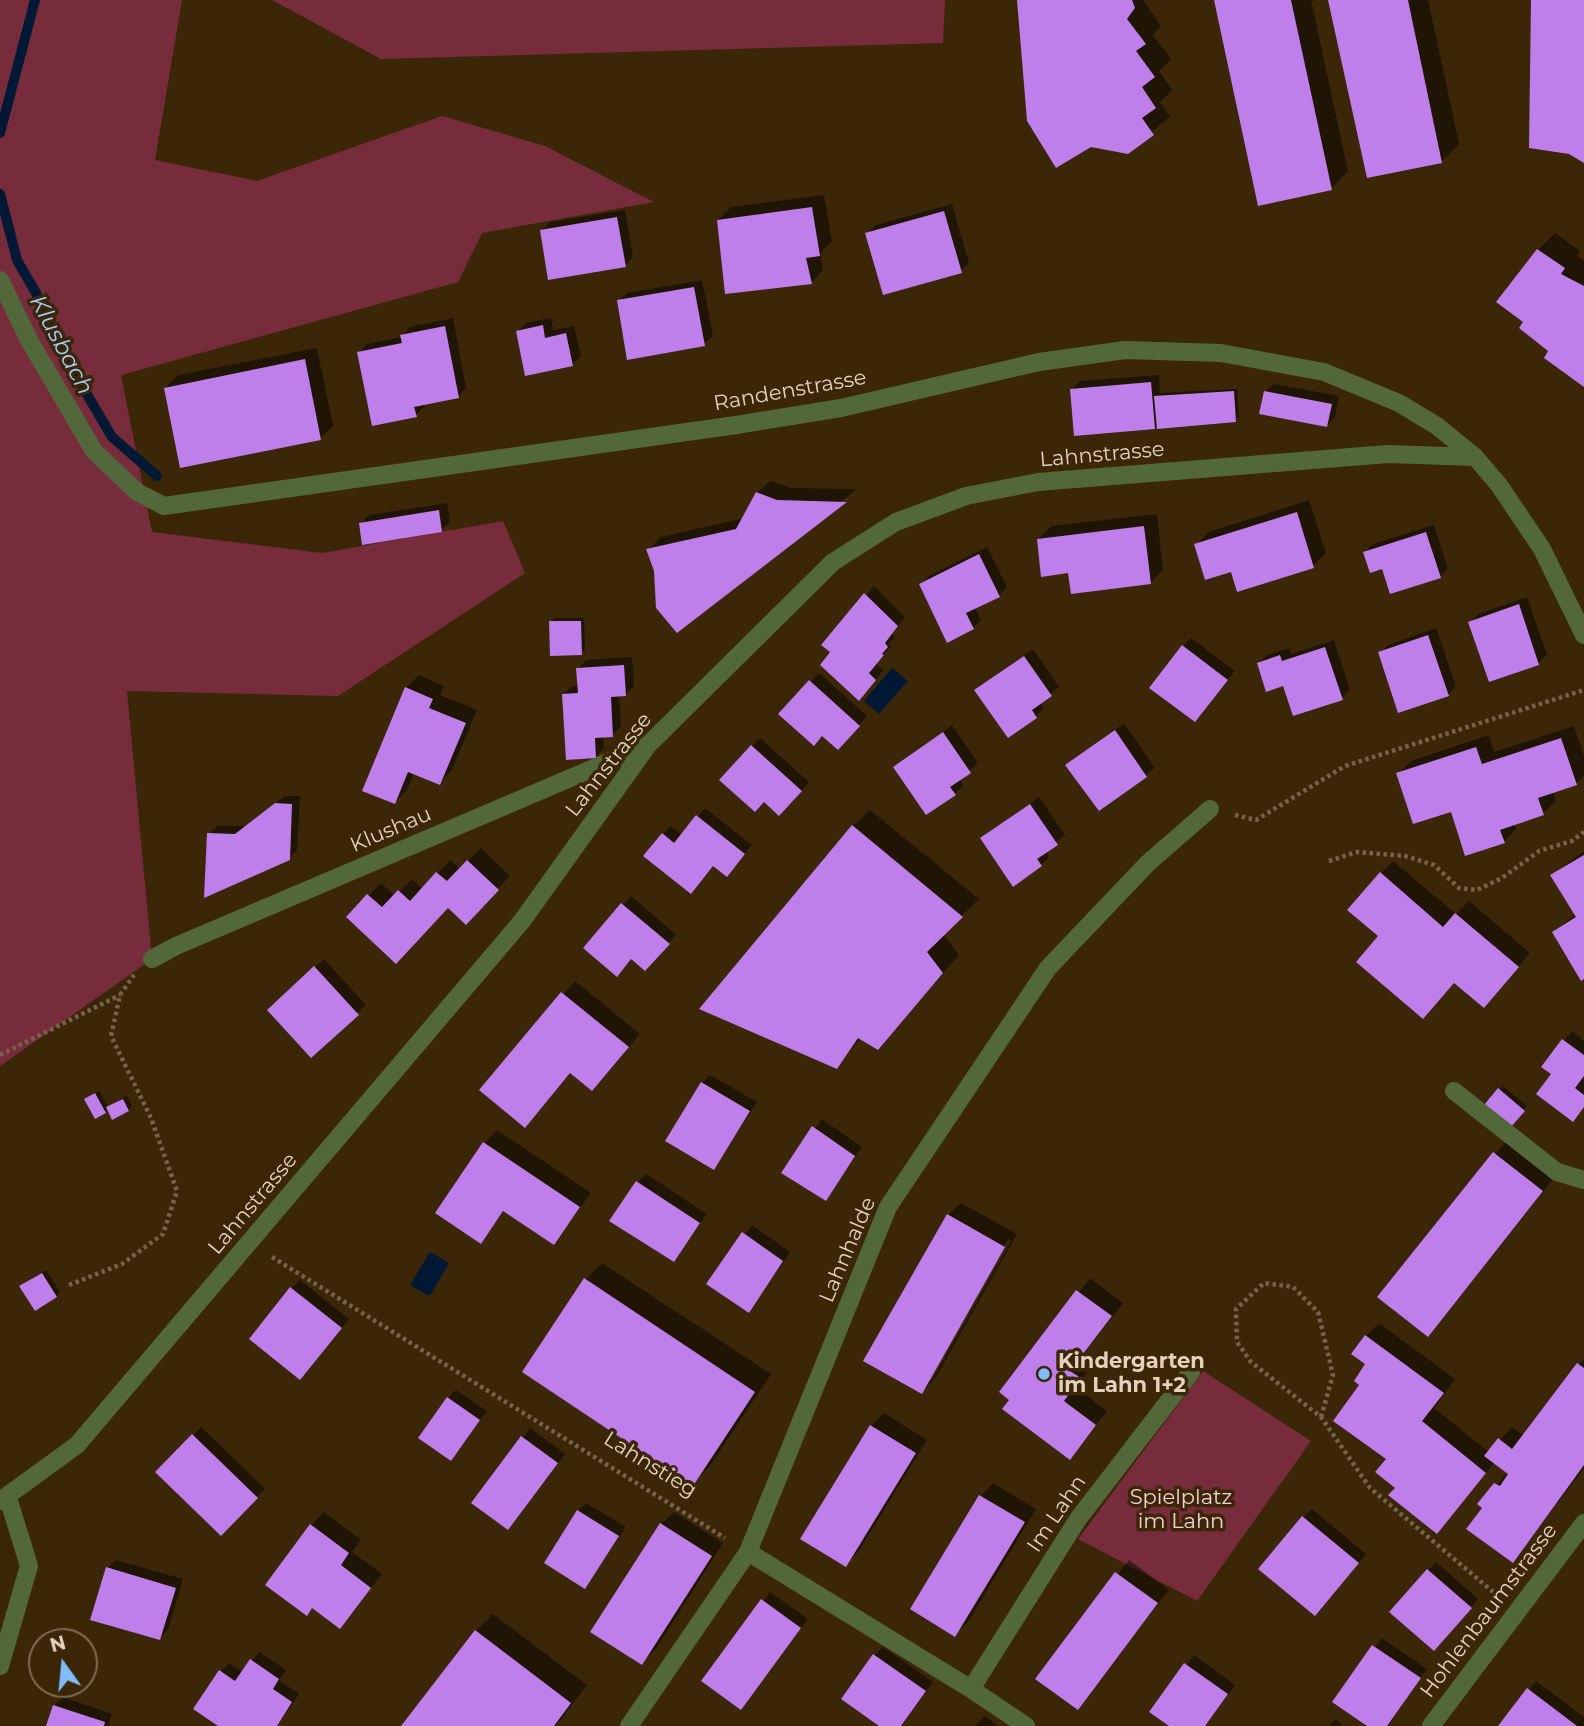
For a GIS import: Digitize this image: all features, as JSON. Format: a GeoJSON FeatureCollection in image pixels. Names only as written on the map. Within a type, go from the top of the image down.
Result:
{"type":"FeatureCollection","features":[{"type":"Feature","properties":{"kind":"street","name":"Randenstrasse"},"geometry":{"type":"LineString","coordinates":[[0,280],[30,342],[94,452],[137,492],[164,506],[841,408],[1039,362],[1125,350],[1221,353],[1324,372],[1399,402],[1437,426],[1475,457],[1499,485],[1542,549],[1584,635]]}},
{"type":"Feature","properties":{"kind":"street","name":"Lahnstrasse"},"geometry":{"type":"LineString","coordinates":[[4,1500],[77,1445],[522,922],[648,745],[833,562],[896,522],[966,496],[1038,482],[1388,454],[1475,457]]}},
{"type":"Feature","properties":{"kind":"street","name":"Klushau"},"geometry":{"type":"LineString","coordinates":[[152,959],[648,745]]}},
{"type":"Feature","properties":{"kind":"street","name":"Lahnhalde"},"geometry":{"type":"LineString","coordinates":[[629,1726],[748,1552],[888,1207],[1048,968],[1148,863],[1210,809]]}},
{"type":"Feature","properties":{"kind":"street"},"geometry":{"type":"LineString","coordinates":[[1454,1091],[1557,1172],[1584,1180]]}},
{"type":"Feature","properties":{"kind":"street","name":"Im Lahn"},"geometry":{"type":"LineString","coordinates":[[971,1689],[1078,1518],[1191,1371]]}},
{"type":"Feature","properties":{"kind":"street"},"geometry":{"type":"LineString","coordinates":[[0,1666],[29,1566],[4,1500]]}},
{"type":"Feature","properties":{"kind":"street","name":"Hohlenbaumstrasse"},"geometry":{"type":"LineString","coordinates":[[1431,1726],[1584,1523]]}},
{"type":"Feature","properties":{"kind":"street"},"geometry":{"type":"LineString","coordinates":[[748,1552],[971,1689],[1026,1726]]}},
{"type":"Feature","properties":{"kind":"path"},"geometry":{"type":"LineString","coordinates":[[1210,809],[1256,821],[1345,766],[1584,690]]}},
{"type":"Feature","properties":{"kind":"path"},"geometry":{"type":"LineString","coordinates":[[1329,860],[1357,852],[1405,856],[1434,865],[1459,888],[1477,890],[1502,878],[1539,851],[1572,841],[1584,832]]}},
{"type":"Feature","properties":{"kind":"path"},"geometry":{"type":"LineString","coordinates":[[69,1285],[122,1264],[163,1234],[177,1191],[151,1118],[111,1036],[120,995],[141,966],[152,959]]}},
{"type":"Feature","properties":{"kind":"path"},"geometry":{"type":"LineString","coordinates":[[0,1055],[120,995]]}},
{"type":"Feature","properties":{"kind":"path","name":"Lahnstieg"},"geometry":{"type":"LineString","coordinates":[[251,1243],[748,1552]]}},
{"type":"Feature","properties":{"kind":"path"},"geometry":{"type":"LineString","coordinates":[[1321,1417],[1333,1375],[1318,1312],[1293,1287],[1264,1283],[1236,1309],[1237,1342],[1251,1362],[1321,1417],[1370,1488],[1491,1592],[1520,1609]]}},
{"type":"Feature","properties":{"kind":"green space"},"geometry":{"type":"Polygon","coordinates":[[[0,0],[182,0],[155,160],[257,181],[442,116],[545,146],[654,202],[482,233],[458,282],[121,375],[152,532],[322,553],[503,521],[525,573],[338,696],[127,691],[152,959],[0,1066],[0,0]]]}},
{"type":"Feature","properties":{"kind":"green space"},"geometry":{"type":"Polygon","coordinates":[[[272,0],[945,0],[943,43],[381,59],[272,0]]]}},
{"type":"Feature","properties":{"kind":"green space","name":"Spielplatz im Lahn"},"geometry":{"type":"Polygon","coordinates":[[[1203,1371],[1311,1441],[1197,1601],[1078,1539],[1203,1371]]]}},
{"type":"Feature","properties":{"kind":"water"},"geometry":{"type":"Polygon","coordinates":[[[892,668],[908,681],[879,714],[864,701],[892,668]]]}},
{"type":"Feature","properties":{"kind":"water"},"geometry":{"type":"Polygon","coordinates":[[[430,1252],[449,1263],[430,1296],[410,1285],[430,1252]]]}},
{"type":"Feature","properties":{"kind":"building"},"geometry":{"type":"Polygon","coordinates":[[[1017,0],[1132,0],[1135,8],[1127,19],[1146,44],[1136,51],[1155,77],[1142,87],[1156,108],[1142,118],[1154,135],[1128,154],[1091,147],[1056,168],[1027,121],[1017,0]]]}},
{"type":"Feature","properties":{"kind":"building"},"geometry":{"type":"Polygon","coordinates":[[[1214,0],[1291,0],[1332,190],[1258,206],[1214,0]]]}},
{"type":"Feature","properties":{"kind":"building"},"geometry":{"type":"Polygon","coordinates":[[[1328,0],[1408,0],[1442,163],[1367,178],[1328,0]]]}},
{"type":"Feature","properties":{"kind":"building"},"geometry":{"type":"Polygon","coordinates":[[[1531,0],[1584,0],[1584,163],[1569,154],[1529,148],[1531,0]]]}},
{"type":"Feature","properties":{"kind":"building"},"geometry":{"type":"Polygon","coordinates":[[[812,207],[820,256],[806,258],[812,284],[725,294],[717,220],[812,207]]]}},
{"type":"Feature","properties":{"kind":"building"},"geometry":{"type":"Polygon","coordinates":[[[944,211],[962,273],[883,295],[865,233],[944,211]]]}},
{"type":"Feature","properties":{"kind":"building"},"geometry":{"type":"Polygon","coordinates":[[[617,217],[626,267],[548,280],[540,230],[617,217]]]}},
{"type":"Feature","properties":{"kind":"building"},"geometry":{"type":"Polygon","coordinates":[[[1537,249],[1565,268],[1561,274],[1584,286],[1584,387],[1544,358],[1548,351],[1519,328],[1523,322],[1496,302],[1537,249]]]}},
{"type":"Feature","properties":{"kind":"building"},"geometry":{"type":"Polygon","coordinates":[[[694,287],[705,346],[627,360],[617,300],[694,287]]]}},
{"type":"Feature","properties":{"kind":"building"},"geometry":{"type":"Polygon","coordinates":[[[543,325],[545,338],[566,333],[573,366],[525,376],[516,331],[543,325]]]}},
{"type":"Feature","properties":{"kind":"building"},"geometry":{"type":"Polygon","coordinates":[[[445,326],[459,398],[414,407],[417,417],[372,426],[357,352],[402,343],[400,335],[445,326]]]}},
{"type":"Feature","properties":{"kind":"building"},"geometry":{"type":"Polygon","coordinates":[[[305,359],[321,440],[180,468],[164,388],[305,359]]]}},
{"type":"Feature","properties":{"kind":"building"},"geometry":{"type":"Polygon","coordinates":[[[1151,382],[1155,429],[1074,436],[1070,389],[1151,382]]]}},
{"type":"Feature","properties":{"kind":"building"},"geometry":{"type":"Polygon","coordinates":[[[1234,391],[1236,422],[1157,429],[1154,396],[1234,391]]]}},
{"type":"Feature","properties":{"kind":"building"},"geometry":{"type":"Polygon","coordinates":[[[1264,391],[1332,404],[1327,427],[1259,414],[1264,391]]]}},
{"type":"Feature","properties":{"kind":"building"},"geometry":{"type":"Polygon","coordinates":[[[756,492],[777,500],[847,502],[677,633],[656,608],[654,571],[646,549],[736,529],[756,492]]]}},
{"type":"Feature","properties":{"kind":"building"},"geometry":{"type":"Polygon","coordinates":[[[439,510],[442,532],[362,545],[359,523],[439,510]]]}},
{"type":"Feature","properties":{"kind":"building"},"geometry":{"type":"Polygon","coordinates":[[[1297,512],[1314,568],[1237,592],[1231,572],[1205,580],[1194,544],[1297,512]]]}},
{"type":"Feature","properties":{"kind":"building"},"geometry":{"type":"Polygon","coordinates":[[[1144,526],[1151,584],[1071,594],[1068,573],[1041,577],[1037,539],[1144,526]]]}},
{"type":"Feature","properties":{"kind":"building"},"geometry":{"type":"Polygon","coordinates":[[[1426,532],[1441,578],[1390,594],[1382,569],[1370,573],[1363,552],[1426,532]]]}},
{"type":"Feature","properties":{"kind":"building"},"geometry":{"type":"Polygon","coordinates":[[[979,554],[1000,597],[966,613],[974,629],[947,643],[919,584],[979,554]]]}},
{"type":"Feature","properties":{"kind":"building"},"geometry":{"type":"Polygon","coordinates":[[[864,593],[898,626],[885,643],[888,647],[882,654],[884,655],[869,673],[876,680],[859,701],[820,665],[830,652],[821,645],[864,593]]]}},
{"type":"Feature","properties":{"kind":"building"},"geometry":{"type":"Polygon","coordinates":[[[1519,604],[1539,665],[1489,682],[1468,622],[1519,604]]]}},
{"type":"Feature","properties":{"kind":"building"},"geometry":{"type":"Polygon","coordinates":[[[549,621],[581,621],[582,655],[550,656],[549,621]]]}},
{"type":"Feature","properties":{"kind":"building"},"geometry":{"type":"Polygon","coordinates":[[[1428,635],[1449,696],[1398,713],[1378,652],[1428,635]]]}},
{"type":"Feature","properties":{"kind":"building"},"geometry":{"type":"Polygon","coordinates":[[[1182,645],[1228,680],[1195,722],[1149,688],[1182,645]]]}},
{"type":"Feature","properties":{"kind":"building"},"geometry":{"type":"Polygon","coordinates":[[[1325,647],[1343,700],[1293,716],[1283,686],[1266,692],[1257,663],[1280,655],[1282,661],[1325,647]]]}},
{"type":"Feature","properties":{"kind":"building"},"geometry":{"type":"Polygon","coordinates":[[[1024,656],[1052,696],[1032,710],[1037,718],[1008,738],[974,690],[1024,656]]]}},
{"type":"Feature","properties":{"kind":"building"},"geometry":{"type":"Polygon","coordinates":[[[624,665],[626,696],[611,697],[613,737],[595,738],[596,758],[566,760],[562,694],[578,693],[576,668],[624,665]]]}},
{"type":"Feature","properties":{"kind":"building"},"geometry":{"type":"Polygon","coordinates":[[[809,680],[860,726],[838,750],[822,736],[814,746],[778,714],[809,680]]]}},
{"type":"Feature","properties":{"kind":"building"},"geometry":{"type":"Polygon","coordinates":[[[405,687],[433,699],[429,708],[466,723],[440,785],[408,772],[395,804],[362,791],[405,687]]]}},
{"type":"Feature","properties":{"kind":"building"},"geometry":{"type":"Polygon","coordinates":[[[1115,730],[1147,777],[1099,811],[1065,765],[1115,730]]]}},
{"type":"Feature","properties":{"kind":"building"},"geometry":{"type":"Polygon","coordinates":[[[943,732],[971,773],[950,787],[956,795],[926,815],[893,767],[943,732]]]}},
{"type":"Feature","properties":{"kind":"building"},"geometry":{"type":"Polygon","coordinates":[[[1561,738],[1577,785],[1538,798],[1544,815],[1500,830],[1505,843],[1465,856],[1451,812],[1413,824],[1396,773],[1476,747],[1482,764],[1561,738]]]}},
{"type":"Feature","properties":{"kind":"building"},"geometry":{"type":"Polygon","coordinates":[[[751,745],[802,791],[779,816],[764,802],[755,812],[719,780],[751,745]]]}},
{"type":"Feature","properties":{"kind":"building"},"geometry":{"type":"Polygon","coordinates":[[[275,803],[292,804],[290,860],[204,898],[207,833],[235,834],[275,803]]]}},
{"type":"Feature","properties":{"kind":"building"},"geometry":{"type":"Polygon","coordinates":[[[1030,804],[1058,845],[1037,859],[1042,866],[1013,887],[980,838],[1030,804]]]}},
{"type":"Feature","properties":{"kind":"building"},"geometry":{"type":"Polygon","coordinates":[[[696,815],[745,854],[727,877],[713,866],[691,894],[643,856],[662,833],[674,843],[696,815]]]}},
{"type":"Feature","properties":{"kind":"building"},"geometry":{"type":"Polygon","coordinates":[[[852,825],[963,917],[927,952],[943,973],[878,1050],[858,1038],[837,1069],[699,1009],[852,825]]]}},
{"type":"Feature","properties":{"kind":"building"},"geometry":{"type":"Polygon","coordinates":[[[1584,855],[1584,979],[1581,981],[1552,932],[1576,917],[1550,875],[1584,855]]]}},
{"type":"Feature","properties":{"kind":"building"},"geometry":{"type":"Polygon","coordinates":[[[467,860],[499,890],[466,925],[448,908],[396,964],[346,917],[367,894],[382,907],[398,890],[410,901],[436,872],[447,881],[467,860]]]}},
{"type":"Feature","properties":{"kind":"building"},"geometry":{"type":"Polygon","coordinates":[[[1380,872],[1443,927],[1455,913],[1519,967],[1484,1008],[1454,983],[1423,1019],[1356,962],[1378,936],[1347,910],[1380,872]]]}},
{"type":"Feature","properties":{"kind":"building"},"geometry":{"type":"Polygon","coordinates":[[[621,903],[670,944],[645,971],[631,959],[617,977],[583,948],[621,903]]]}},
{"type":"Feature","properties":{"kind":"building"},"geometry":{"type":"Polygon","coordinates":[[[314,966],[359,1015],[311,1058],[267,1010],[314,966]]]}},
{"type":"Feature","properties":{"kind":"building"},"geometry":{"type":"Polygon","coordinates":[[[561,992],[629,1047],[592,1091],[570,1073],[525,1128],[479,1090],[561,992]]]}},
{"type":"Feature","properties":{"kind":"building"},"geometry":{"type":"Polygon","coordinates":[[[1562,1039],[1584,1055],[1584,1076],[1575,1088],[1584,1095],[1584,1107],[1573,1122],[1536,1094],[1551,1074],[1541,1067],[1562,1039]]]}},
{"type":"Feature","properties":{"kind":"building"},"geometry":{"type":"Polygon","coordinates":[[[701,1082],[750,1111],[714,1170],[665,1141],[701,1082]]]}},
{"type":"Feature","properties":{"kind":"building"},"geometry":{"type":"Polygon","coordinates":[[[1498,1088],[1525,1111],[1511,1127],[1484,1105],[1498,1088]]]}},
{"type":"Feature","properties":{"kind":"building"},"geometry":{"type":"Polygon","coordinates":[[[95,1093],[106,1113],[95,1119],[84,1099],[95,1093]]]}},
{"type":"Feature","properties":{"kind":"building"},"geometry":{"type":"Polygon","coordinates":[[[123,1099],[129,1111],[112,1120],[106,1107],[123,1099]]]}},
{"type":"Feature","properties":{"kind":"building"},"geometry":{"type":"Polygon","coordinates":[[[812,1126],[855,1156],[826,1201],[781,1173],[812,1126]]]}},
{"type":"Feature","properties":{"kind":"building"},"geometry":{"type":"Polygon","coordinates":[[[483,1142],[580,1207],[554,1245],[503,1211],[481,1244],[435,1213],[483,1142]]]}},
{"type":"Feature","properties":{"kind":"building"},"geometry":{"type":"Polygon","coordinates":[[[1493,1152],[1543,1191],[1428,1337],[1377,1297],[1493,1152]]]}},
{"type":"Feature","properties":{"kind":"building"},"geometry":{"type":"Polygon","coordinates":[[[636,1181],[700,1223],[674,1262],[609,1221],[636,1181]]]}},
{"type":"Feature","properties":{"kind":"building"},"geometry":{"type":"Polygon","coordinates":[[[947,1214],[1005,1247],[922,1394],[863,1361],[947,1214]]]}},
{"type":"Feature","properties":{"kind":"building"},"geometry":{"type":"Polygon","coordinates":[[[742,1232],[783,1261],[749,1313],[706,1284],[742,1232]]]}},
{"type":"Feature","properties":{"kind":"building"},"geometry":{"type":"Polygon","coordinates":[[[42,1273],[57,1297],[35,1311],[19,1286],[42,1273]]]}},
{"type":"Feature","properties":{"kind":"building"},"geometry":{"type":"Polygon","coordinates":[[[584,1278],[755,1392],[693,1486],[522,1372],[584,1278]]]}},
{"type":"Feature","properties":{"kind":"building"},"geometry":{"type":"Polygon","coordinates":[[[290,1287],[342,1328],[300,1380],[249,1339],[290,1287]]]}},
{"type":"Feature","properties":{"kind":"building","name":"Kindergarten im Lahn 1+2"},"geometry":{"type":"Polygon","coordinates":[[[1076,1290],[1112,1316],[1070,1371],[1081,1378],[1064,1401],[1096,1425],[1070,1460],[1002,1409],[1009,1400],[999,1392],[1076,1290]]]}},
{"type":"Feature","properties":{"kind":"building"},"geometry":{"type":"Polygon","coordinates":[[[1365,1335],[1444,1393],[1422,1421],[1486,1473],[1437,1534],[1388,1495],[1395,1488],[1375,1472],[1386,1459],[1333,1421],[1359,1385],[1354,1381],[1365,1364],[1351,1354],[1365,1335]]]}},
{"type":"Feature","properties":{"kind":"building"},"geometry":{"type":"Polygon","coordinates":[[[1577,1363],[1584,1368],[1584,1465],[1513,1563],[1466,1529],[1482,1508],[1477,1504],[1494,1483],[1500,1486],[1508,1474],[1484,1456],[1498,1438],[1512,1449],[1577,1363]]]}},
{"type":"Feature","properties":{"kind":"building"},"geometry":{"type":"Polygon","coordinates":[[[447,1397],[480,1420],[451,1461],[418,1438],[447,1397]]]}},
{"type":"Feature","properties":{"kind":"building"},"geometry":{"type":"Polygon","coordinates":[[[870,1425],[916,1453],[846,1567],[800,1539],[870,1425]]]}},
{"type":"Feature","properties":{"kind":"building"},"geometry":{"type":"Polygon","coordinates":[[[192,1434],[258,1498],[221,1536],[155,1472],[192,1434]]]}},
{"type":"Feature","properties":{"kind":"building"},"geometry":{"type":"Polygon","coordinates":[[[521,1436],[558,1463],[508,1530],[471,1503],[521,1436]]]}},
{"type":"Feature","properties":{"kind":"building"},"geometry":{"type":"Polygon","coordinates":[[[979,1495],[1025,1522],[955,1637],[910,1609],[979,1495]]]}},
{"type":"Feature","properties":{"kind":"building"},"geometry":{"type":"Polygon","coordinates":[[[577,1510],[619,1536],[585,1589],[544,1563],[577,1510]]]}},
{"type":"Feature","properties":{"kind":"building"},"geometry":{"type":"Polygon","coordinates":[[[1302,1516],[1359,1563],[1315,1616],[1258,1569],[1302,1516]]]}},
{"type":"Feature","properties":{"kind":"building"},"geometry":{"type":"Polygon","coordinates":[[[660,1523],[712,1556],[642,1665],[590,1632],[660,1523]]]}},
{"type":"Feature","properties":{"kind":"building"},"geometry":{"type":"Polygon","coordinates":[[[310,1524],[349,1553],[341,1565],[371,1588],[340,1629],[312,1608],[307,1616],[265,1585],[310,1524]]]}},
{"type":"Feature","properties":{"kind":"building"},"geometry":{"type":"Polygon","coordinates":[[[106,1567],[176,1588],[160,1640],[90,1620],[106,1567]]]}},
{"type":"Feature","properties":{"kind":"building"},"geometry":{"type":"Polygon","coordinates":[[[1427,1569],[1472,1608],[1434,1651],[1389,1612],[1427,1569]]]}},
{"type":"Feature","properties":{"kind":"building"},"geometry":{"type":"Polygon","coordinates":[[[1115,1572],[1158,1603],[1078,1710],[1035,1679],[1115,1572]]]}},
{"type":"Feature","properties":{"kind":"building"},"geometry":{"type":"Polygon","coordinates":[[[761,1599],[801,1628],[741,1710],[701,1681],[761,1599]]]}},
{"type":"Feature","properties":{"kind":"building"},"geometry":{"type":"Polygon","coordinates":[[[475,1630],[571,1703],[554,1726],[401,1726],[475,1630]]]}},
{"type":"Feature","properties":{"kind":"building"},"geometry":{"type":"Polygon","coordinates":[[[1372,1645],[1421,1678],[1387,1726],[1367,1726],[1332,1702],[1372,1645]]]}},
{"type":"Feature","properties":{"kind":"building"},"geometry":{"type":"Polygon","coordinates":[[[873,1654],[926,1691],[901,1726],[879,1726],[841,1699],[873,1654]]]}},
{"type":"Feature","properties":{"kind":"building"},"geometry":{"type":"Polygon","coordinates":[[[250,1659],[279,1679],[273,1689],[292,1702],[277,1726],[218,1726],[193,1709],[219,1670],[235,1681],[250,1659]]]}},
{"type":"Feature","properties":{"kind":"building"},"geometry":{"type":"Polygon","coordinates":[[[1184,1663],[1228,1694],[1205,1726],[1169,1726],[1149,1712],[1184,1663]]]}},
{"type":"Feature","properties":{"kind":"building"},"geometry":{"type":"Polygon","coordinates":[[[1527,1688],[1577,1726],[1498,1726],[1527,1688]]]}},
{"type":"Feature","properties":{"kind":"building"},"geometry":{"type":"Polygon","coordinates":[[[53,1705],[105,1722],[104,1726],[46,1726],[53,1705]]]}},
{"type":"Feature","properties":{"kind":"waterway","name":"Klusbach"},"geometry":{"type":"LineString","coordinates":[[0,133],[35,0]]}},
{"type":"Feature","properties":{"kind":"waterway","name":"Klusbach"},"geometry":{"type":"LineString","coordinates":[[0,194],[17,260],[36,293],[62,352],[112,437],[157,476]]}},
{"type":"Feature","properties":{"kind":"place","name":"Kindergarten im Lahn 1+2"},"geometry":{"type":"Point","coordinates":[1044,1374]}}]}
